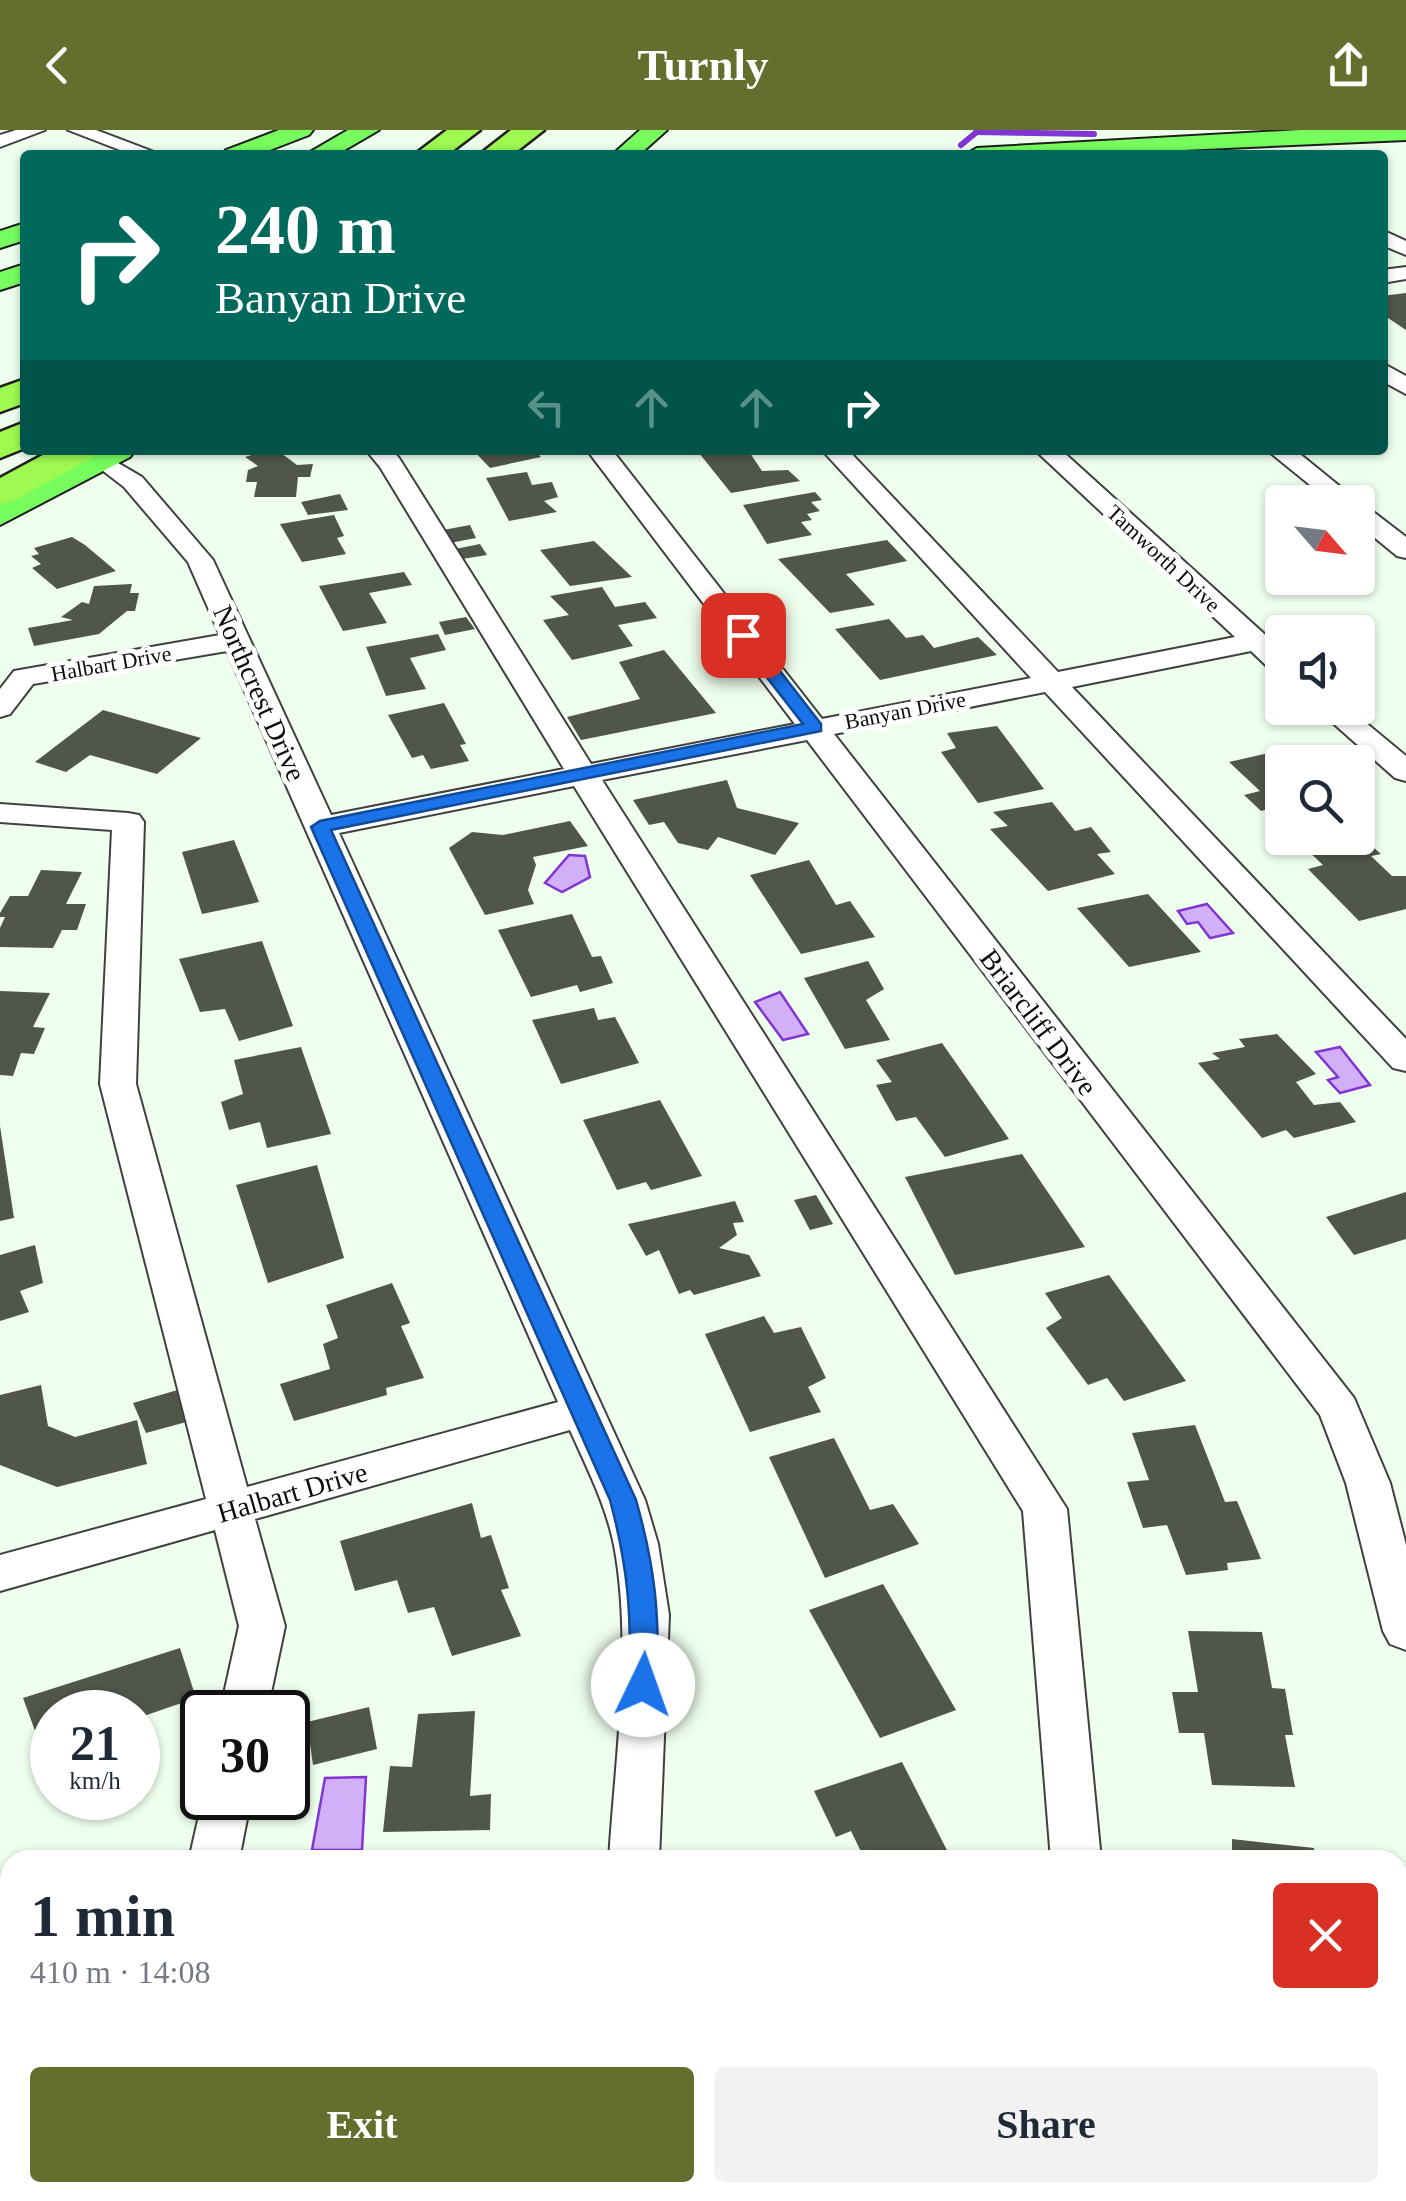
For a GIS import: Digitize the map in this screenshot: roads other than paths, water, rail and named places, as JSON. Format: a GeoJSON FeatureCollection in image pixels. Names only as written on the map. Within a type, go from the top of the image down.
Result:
{"type":"FeatureCollection","features":[{"type":"Feature","properties":{"kind":"highway"},"geometry":{"type":"LineString","coordinates":[[436,150],[466,130]]}},
{"type":"Feature","properties":{"kind":"highway"},"geometry":{"type":"LineString","coordinates":[[500,150],[530,130]]}},
{"type":"Feature","properties":{"kind":"highway"},"geometry":{"type":"LineString","coordinates":[[0,493],[96,455]]}},
{"type":"Feature","properties":{"kind":"main road"},"geometry":{"type":"LineString","coordinates":[[248,150],[302,130]]}},
{"type":"Feature","properties":{"kind":"main road"},"geometry":{"type":"LineString","coordinates":[[327,150],[367,130]]}},
{"type":"Feature","properties":{"kind":"main road"},"geometry":{"type":"LineString","coordinates":[[1138,130],[1406,134]]}},
{"type":"Feature","properties":{"kind":"main road"},"geometry":{"type":"LineString","coordinates":[[631,150],[654,133]]}},
{"type":"Feature","properties":{"kind":"main road"},"geometry":{"type":"LineString","coordinates":[[1053,150],[1312,133]]}},
{"type":"Feature","properties":{"kind":"main road"},"geometry":{"type":"LineString","coordinates":[[1360,150],[1406,149]]}},
{"type":"Feature","properties":{"kind":"main road"},"geometry":{"type":"LineString","coordinates":[[0,515],[97,455]]}},
{"type":"Feature","properties":{"kind":"street"},"geometry":{"type":"LineString","coordinates":[[0,141],[36,130]]}},
{"type":"Feature","properties":{"kind":"street"},"geometry":{"type":"LineString","coordinates":[[78,130],[137,150]]}},
{"type":"Feature","properties":{"kind":"street","name":"Northcrest Drive"},"geometry":{"type":"LineString","coordinates":[[100,455],[132,482],[200,560],[623,1500],[636,1544],[646,1614],[634,1850]]}},
{"type":"Feature","properties":{"kind":"street"},"geometry":{"type":"LineString","coordinates":[[383,455],[1045,1509],[1075,1850]]}},
{"type":"Feature","properties":{"kind":"street","name":"Briarcliff Drive"},"geometry":{"type":"LineString","coordinates":[[603,455],[1339,1409],[1368,1482],[1406,1631]]}},
{"type":"Feature","properties":{"kind":"street"},"geometry":{"type":"LineString","coordinates":[[839,455],[1406,1060]]}},
{"type":"Feature","properties":{"kind":"street","name":"Tamworth Drive"},"geometry":{"type":"LineString","coordinates":[[1052,455],[1265,650]]}},
{"type":"Feature","properties":{"kind":"street"},"geometry":{"type":"LineString","coordinates":[[1285,455],[1324,485]]}},
{"type":"Feature","properties":{"kind":"street"},"geometry":{"type":"LineString","coordinates":[[1375,525],[1406,550]]}},
{"type":"Feature","properties":{"kind":"street","name":"Halbart Drive"},"geometry":{"type":"LineString","coordinates":[[0,708],[12,673],[236,641]]}},
{"type":"Feature","properties":{"kind":"street","name":"Banyan Drive"},"geometry":{"type":"LineString","coordinates":[[320,827],[1256,642]]}},
{"type":"Feature","properties":{"kind":"street"},"geometry":{"type":"LineString","coordinates":[[1351,725],[1406,772]]}},
{"type":"Feature","properties":{"kind":"street"},"geometry":{"type":"LineString","coordinates":[[0,813],[128,822],[118,1084],[262,1626],[249,1690]]}},
{"type":"Feature","properties":{"kind":"street","name":"Halbart Drive"},"geometry":{"type":"LineString","coordinates":[[0,1573],[583,1411]]}},
{"type":"Feature","properties":{"kind":"street"},"geometry":{"type":"LineString","coordinates":[[208,1850],[219,1820]]}},
{"type":"Feature","properties":{"kind":"waterway"},"geometry":{"type":"LineString","coordinates":[[961,145],[977,132]]}},
{"type":"Feature","properties":{"kind":"waterway"},"geometry":{"type":"LineString","coordinates":[[977,132],[1094,134]]}}]}
